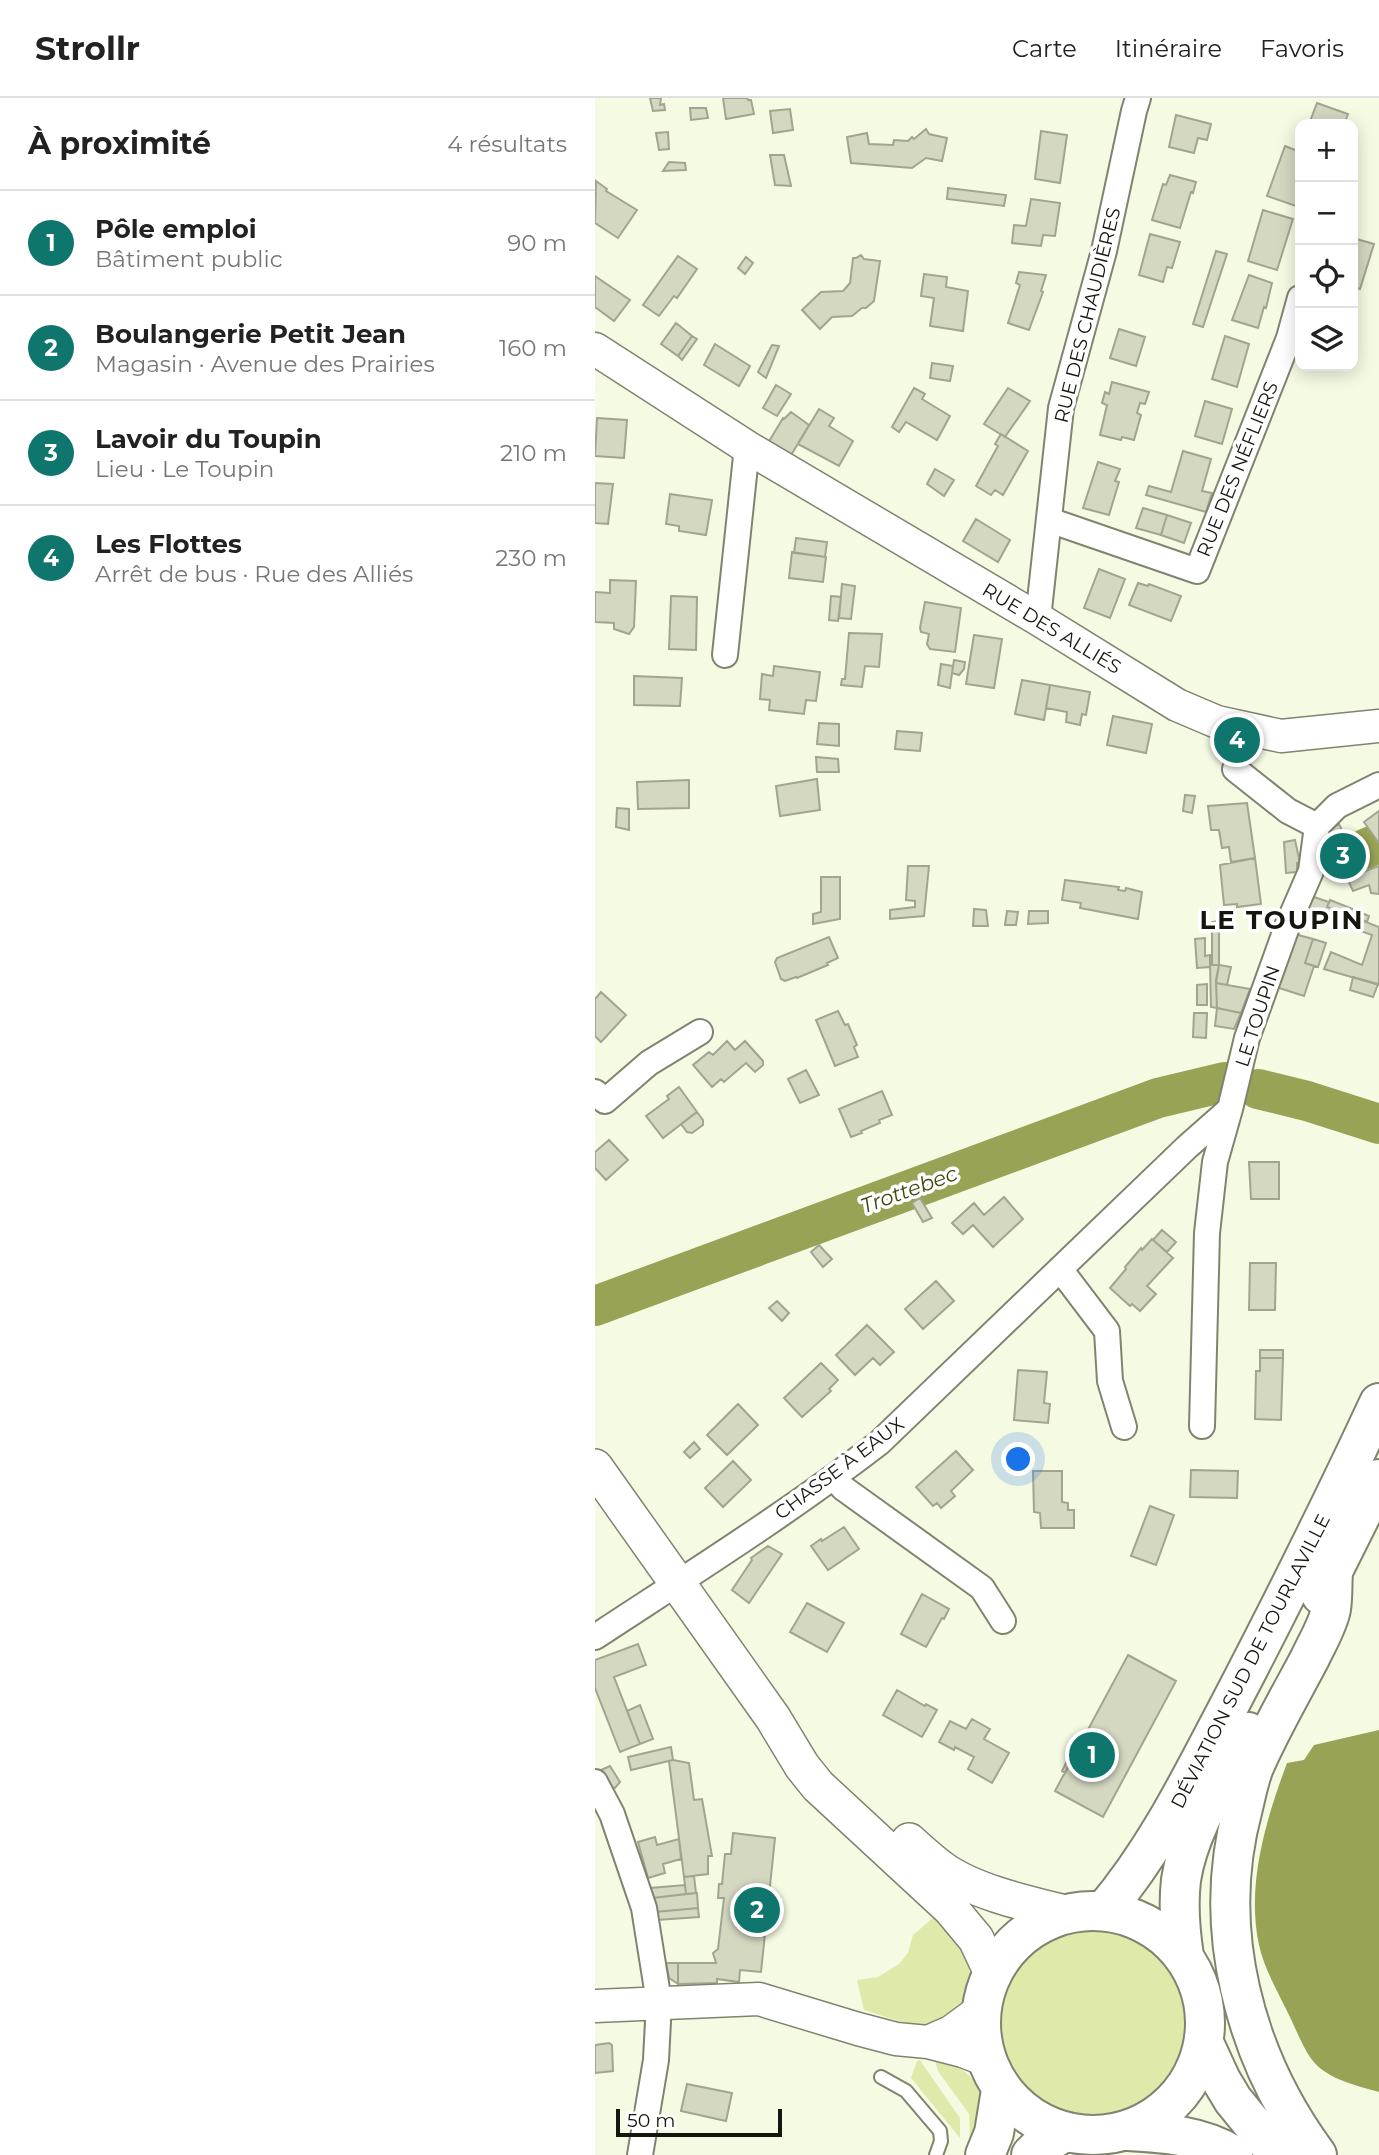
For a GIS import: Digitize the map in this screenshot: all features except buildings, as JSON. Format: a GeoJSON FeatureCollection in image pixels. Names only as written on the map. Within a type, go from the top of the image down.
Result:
{"type":"FeatureCollection","features":[{"type":"Feature","properties":{"kind":"main road","name":"DÉVIATION SUD DE TOURLAVILLE"},"geometry":{"type":"LineString","coordinates":[[1104,1910],[1160,1833],[1197,1767],[1280,1607],[1379,1402]]}},
{"type":"Feature","properties":{"kind":"main road"},"geometry":{"type":"LineString","coordinates":[[595,1467],[773,1718],[802,1766],[818,1786],[951,1909],[974,1936],[992,1973]]}},
{"type":"Feature","properties":{"kind":"main road","name":"DÉVIATION SUD DE TOURLAVILLE"},"geometry":{"type":"LineString","coordinates":[[1184,1956],[1179,1923],[1181,1879],[1200,1821],[1333,1572],[1379,1479]]}},
{"type":"Feature","properties":{"kind":"main road"},"geometry":{"type":"LineString","coordinates":[[1317,2155],[1271,2079],[1255,2040],[1234,1960],[1229,1915],[1231,1864],[1238,1824],[1253,1769],[1331,1611],[1333,1572]]}},
{"type":"Feature","properties":{"kind":"main road"},"geometry":{"type":"LineString","coordinates":[[773,1718],[944,1871],[1009,1898],[1066,1913]]}},
{"type":"Feature","properties":{"kind":"main road"},"geometry":{"type":"LineString","coordinates":[[985,2155],[994,2133],[994,2075],[981,2035],[981,2010],[992,1973],[1010,1947],[1027,1933],[1036,1926],[1066,1913],[1104,1910],[1134,1918],[1162,1933],[1184,1956],[1198,1983],[1206,2012],[1204,2043],[1195,2072],[1178,2098],[1155,2118],[1127,2131]]}},
{"type":"Feature","properties":{"kind":"main road"},"geometry":{"type":"LineString","coordinates":[[1204,2043],[1233,2100],[1278,2155]]}},
{"type":"Feature","properties":{"kind":"main road"},"geometry":{"type":"LineString","coordinates":[[994,2075],[1019,2109],[1039,2123],[1063,2133],[1095,2136],[1127,2131],[1169,2134],[1201,2141],[1233,2155]]}},
{"type":"Feature","properties":{"kind":"main road"},"geometry":{"type":"LineString","coordinates":[[1031,2155],[1063,2133]]}},
{"type":"Feature","properties":{"kind":"street","name":"RUE DES CHAUDIÈRES"},"geometry":{"type":"LineString","coordinates":[[1038,619],[1061,408],[1104,251],[1138,98]]}},
{"type":"Feature","properties":{"kind":"street","name":"RUE DES NÉFLIERS"},"geometry":{"type":"LineString","coordinates":[[1049,520],[1197,570],[1289,338],[1297,308]]}},
{"type":"Feature","properties":{"kind":"street","name":"RUE DES ALLIÉS"},"geometry":{"type":"LineString","coordinates":[[597,356],[1177,705],[1217,722],[1281,736],[1379,726]]}},
{"type":"Feature","properties":{"kind":"street"},"geometry":{"type":"LineString","coordinates":[[725,655],[747,447]]}},
{"type":"Feature","properties":{"kind":"street"},"geometry":{"type":"LineString","coordinates":[[1235,769],[1287,811],[1317,826],[1337,806],[1379,785]]}},
{"type":"Feature","properties":{"kind":"street","name":"LE TOUPIN"},"geometry":{"type":"LineString","coordinates":[[1234,1094],[1247,1038],[1288,924],[1311,871],[1317,826]]}},
{"type":"Feature","properties":{"kind":"street"},"geometry":{"type":"LineString","coordinates":[[598,1101],[649,1063],[701,1032]]}},
{"type":"Feature","properties":{"kind":"street"},"geometry":{"type":"LineString","coordinates":[[1202,1426],[1207,1233],[1215,1162],[1234,1094]]}},
{"type":"Feature","properties":{"kind":"street","name":"CHASSE À EAUX"},"geometry":{"type":"LineString","coordinates":[[595,1637],[834,1477],[879,1443],[1187,1147],[1234,1094]]}},
{"type":"Feature","properties":{"kind":"street"},"geometry":{"type":"LineString","coordinates":[[1059,1269],[1107,1331],[1111,1381],[1125,1427]]}},
{"type":"Feature","properties":{"kind":"street"},"geometry":{"type":"LineString","coordinates":[[834,1477],[843,1488],[982,1588],[1003,1621]]}},
{"type":"Feature","properties":{"kind":"street"},"geometry":{"type":"LineString","coordinates":[[595,1782],[612,1814],[644,1908],[659,2002],[656,2060],[641,2155]]}},
{"type":"Feature","properties":{"kind":"street"},"geometry":{"type":"LineString","coordinates":[[595,2006],[759,1999],[896,2039],[929,2042],[963,2051],[994,2075]]}},
{"type":"Feature","properties":{"kind":"street"},"geometry":{"type":"LineString","coordinates":[[929,2042],[951,2032],[981,2010]]}},
{"type":"Feature","properties":{"kind":"lane"},"geometry":{"type":"LineString","coordinates":[[881,2077],[906,2091],[940,2131],[941,2141],[936,2155]]}},
{"type":"Feature","properties":{"kind":"shaded area"},"geometry":{"type":"Polygon","coordinates":[[[1379,1730],[1379,2092],[1326,2073],[1309,2055],[1264,1962],[1259,1945],[1255,1899],[1265,1829],[1287,1763],[1304,1760],[1314,1745],[1379,1730]]]}},
{"type":"Feature","properties":{"kind":"shaded area"},"geometry":{"type":"Polygon","coordinates":[[[933,1918],[953,1939],[968,1963],[971,1976],[964,2000],[944,2018],[927,2024],[904,2022],[864,2010],[857,1980],[878,1977],[899,1964],[908,1953],[913,1935],[933,1918]]]}},
{"type":"Feature","properties":{"kind":"shaded area"},"geometry":{"type":"Polygon","coordinates":[[[1093,1931],[1128,1938],[1159,1958],[1179,1989],[1186,2024],[1179,2059],[1159,2090],[1128,2110],[1093,2117],[1058,2110],[1027,2090],[1007,2059],[1000,2024],[1007,1989],[1027,1958],[1058,1938],[1093,1931]]]}},
{"type":"Feature","properties":{"kind":"shaded area"},"geometry":{"type":"Polygon","coordinates":[[[920,2060],[960,2118],[960,2138],[911,2078],[917,2061],[920,2060]]]}},
{"type":"Feature","properties":{"kind":"shaded area"},"geometry":{"type":"Polygon","coordinates":[[[935,2061],[956,2067],[972,2078],[977,2086],[981,2106],[970,2143],[969,2114],[938,2071],[935,2061]]]}},
{"type":"Feature","properties":{"kind":"waterway"},"geometry":{"type":"LineString","coordinates":[[1365,849],[1379,843]]}},
{"type":"Feature","properties":{"kind":"waterway","name":"Trottebec"},"geometry":{"type":"LineString","coordinates":[[595,1306],[1158,1098],[1225,1082]]}},
{"type":"Feature","properties":{"kind":"waterway","name":"Trottebec"},"geometry":{"type":"LineString","coordinates":[[1258,1089],[1379,1124]]}},
{"type":"Feature","properties":{"kind":"place","name":"Les Flottes"},"geometry":{"type":"Point","coordinates":[1237,740]}},
{"type":"Feature","properties":{"kind":"place","name":"Lavoir du Toupin"},"geometry":{"type":"Point","coordinates":[1343,856]}},
{"type":"Feature","properties":{"kind":"place","name":"Pôle emploi"},"geometry":{"type":"Point","coordinates":[1092,1755]}},
{"type":"Feature","properties":{"kind":"place","name":"Boulangerie Petit Jean"},"geometry":{"type":"Point","coordinates":[757,1910]}},
{"type":"Feature","properties":{"kind":"district","name":"LE TOUPIN"},"geometry":{"type":"Point","coordinates":[1282,920]}}]}
